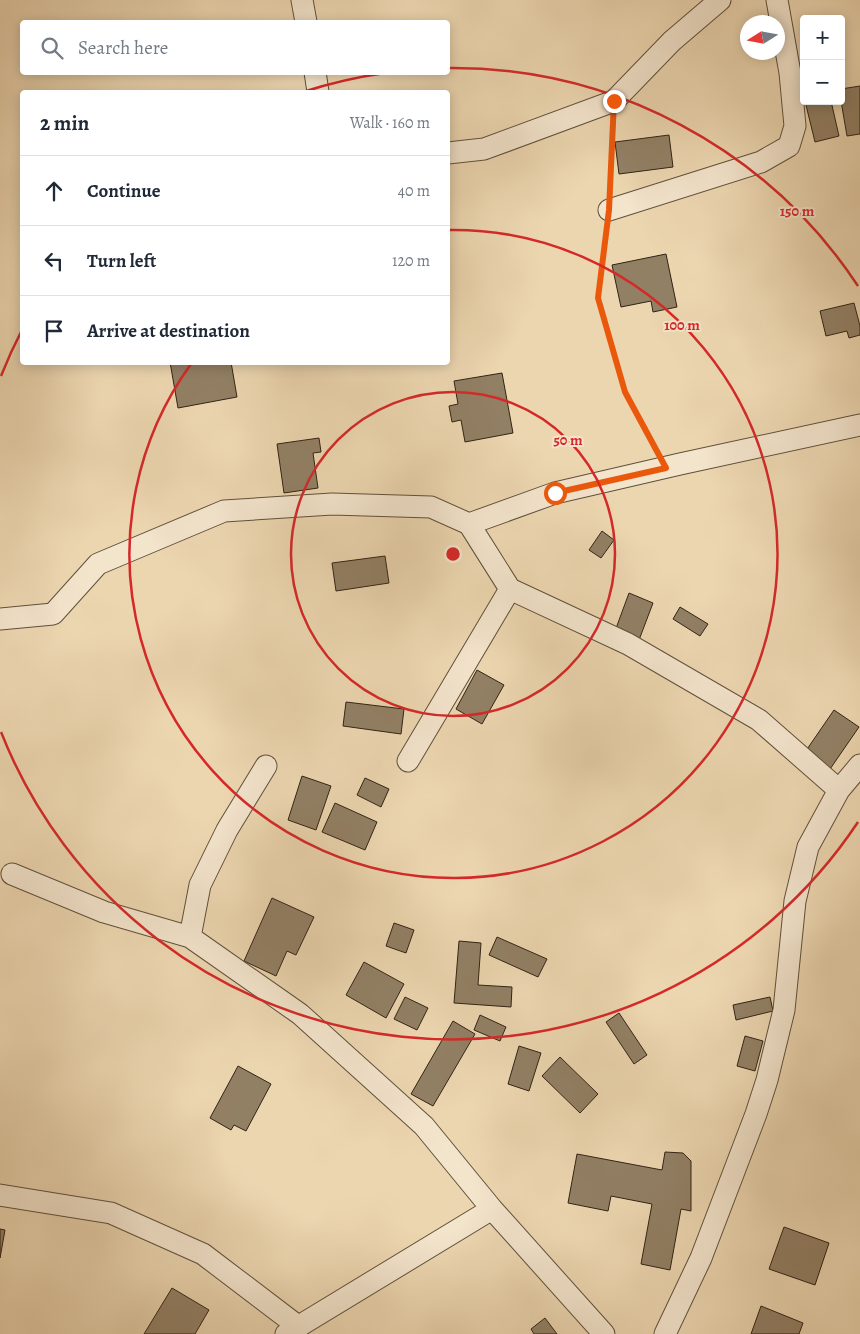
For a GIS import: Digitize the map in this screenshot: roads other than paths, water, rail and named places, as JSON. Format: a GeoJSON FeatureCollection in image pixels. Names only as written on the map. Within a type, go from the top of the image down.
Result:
{"type":"FeatureCollection","features":[{"type":"Feature","properties":{"kind":"street"},"geometry":{"type":"LineString","coordinates":[[302,0],[306,20]]}},
{"type":"Feature","properties":{"kind":"street"},"geometry":{"type":"LineString","coordinates":[[450,153],[484,149],[614,101],[672,41],[720,0]]}},
{"type":"Feature","properties":{"kind":"street"},"geometry":{"type":"LineString","coordinates":[[609,210],[761,162],[789,146],[795,126],[790,73],[776,0]]}},
{"type":"Feature","properties":{"kind":"street"},"geometry":{"type":"LineString","coordinates":[[315,75],[318,90]]}},
{"type":"Feature","properties":{"kind":"street"},"geometry":{"type":"LineString","coordinates":[[469,524],[555,493],[860,425]]}},
{"type":"Feature","properties":{"kind":"street"},"geometry":{"type":"LineString","coordinates":[[0,619],[53,614],[98,564],[224,511],[332,504],[431,507],[469,524],[510,589],[628,644],[759,720],[838,790]]}},
{"type":"Feature","properties":{"kind":"street"},"geometry":{"type":"LineString","coordinates":[[408,761],[510,589]]}},
{"type":"Feature","properties":{"kind":"street"},"geometry":{"type":"LineString","coordinates":[[665,1334],[701,1258],[759,1106],[767,1080],[784,1010],[795,901],[808,847],[838,790],[860,765]]}},
{"type":"Feature","properties":{"kind":"street"},"geometry":{"type":"LineString","coordinates":[[190,937],[200,885],[227,830],[266,766]]}},
{"type":"Feature","properties":{"kind":"street"},"geometry":{"type":"LineString","coordinates":[[12,874],[104,912],[190,937],[300,1014],[424,1126],[492,1209],[604,1334]]}},
{"type":"Feature","properties":{"kind":"street"},"geometry":{"type":"LineString","coordinates":[[0,1195],[111,1213],[202,1254],[292,1330],[492,1209]]}}]}
